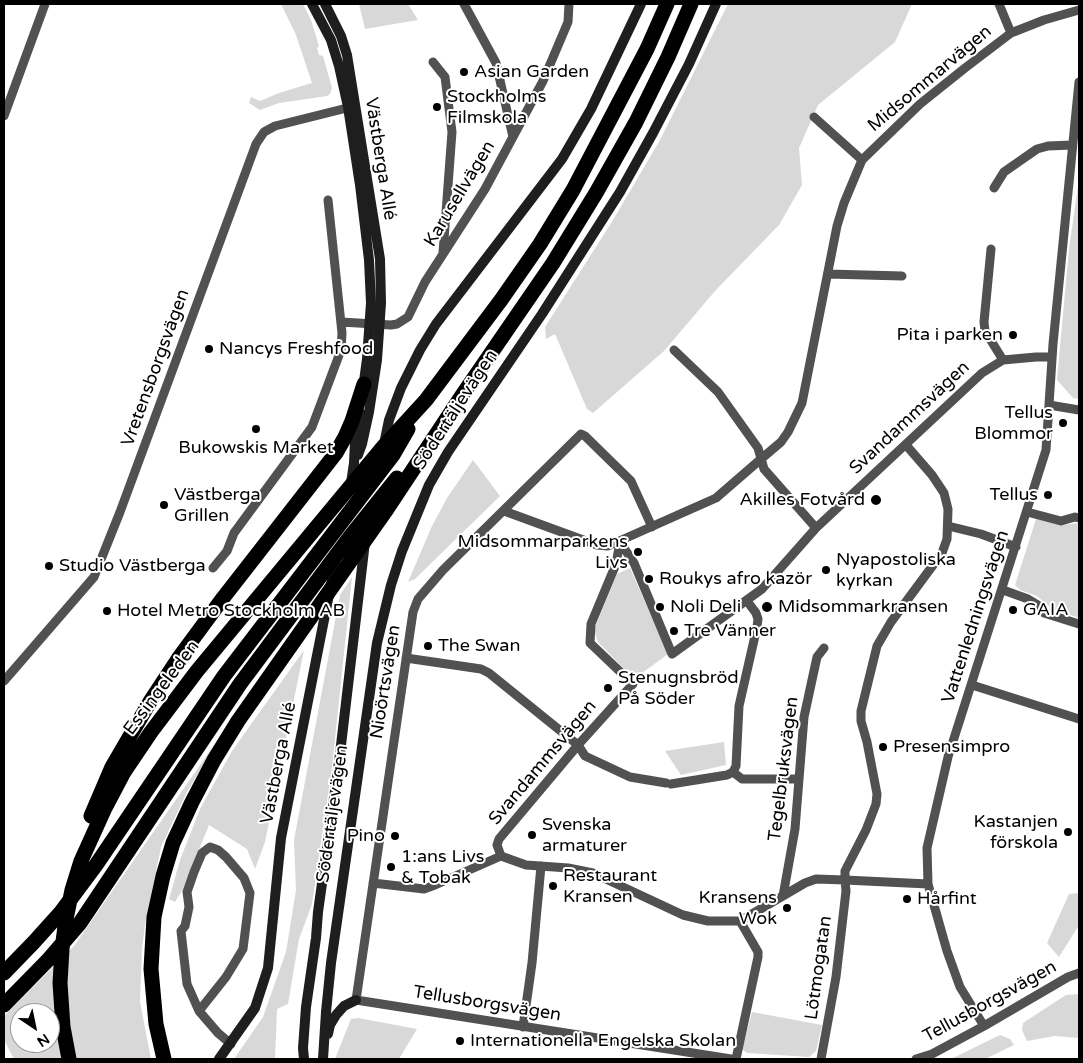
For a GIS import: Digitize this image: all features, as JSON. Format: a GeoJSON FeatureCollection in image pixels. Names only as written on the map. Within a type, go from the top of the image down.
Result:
{"type":"FeatureCollection","features":[{"type":"Feature","properties":{"kind":"highway","name":"Södertäljevägen"},"geometry":{"type":"LineString","coordinates":[[426,400],[501,300],[540,244],[573,190],[647,49],[667,4]]}},
{"type":"Feature","properties":{"kind":"highway","name":"Södertäljevägen"},"geometry":{"type":"LineString","coordinates":[[463,394],[553,263],[596,194],[636,122],[668,57],[691,4]]}},
{"type":"Feature","properties":{"kind":"highway"},"geometry":{"type":"LineString","coordinates":[[81,861],[88,822],[112,767],[151,700],[178,659],[223,598],[336,453],[352,420],[364,384]]}},
{"type":"Feature","properties":{"kind":"highway"},"geometry":{"type":"LineString","coordinates":[[9,1001],[49,960],[80,923],[240,684],[299,604],[463,394]]}},
{"type":"Feature","properties":{"kind":"highway"},"geometry":{"type":"LineString","coordinates":[[164,1059],[156,1024],[151,969],[154,917],[173,843],[192,802],[233,729],[385,512],[463,394]]}},
{"type":"Feature","properties":{"kind":"highway","name":"Essingeleden"},"geometry":{"type":"LineString","coordinates":[[69,1059],[63,1027],[60,983],[62,949],[72,890],[81,861],[105,808],[129,764],[197,671],[383,447],[426,400]]}},
{"type":"Feature","properties":{"kind":"highway"},"geometry":{"type":"LineString","coordinates":[[4,972],[61,912],[96,865],[224,676],[393,455],[426,400]]}},
{"type":"Feature","properties":{"kind":"main road","name":"Västberga Allé"},"geometry":{"type":"LineString","coordinates":[[312,4],[331,40],[352,107],[380,259],[382,288],[374,381],[362,444],[354,463]]}},
{"type":"Feature","properties":{"kind":"main road","name":"Västberga Allé"},"geometry":{"type":"LineString","coordinates":[[219,1059],[255,1008],[268,968],[281,838],[354,463],[355,442],[364,384],[371,303],[369,260],[347,55],[341,36],[325,4]]}},
{"type":"Feature","properties":{"kind":"main road","name":"Södertäljevägen"},"geometry":{"type":"LineString","coordinates":[[304,1059],[303,1048],[318,912],[339,762],[368,514],[389,420],[410,370],[436,324],[562,159],[591,109],[641,4]]}},
{"type":"Feature","properties":{"kind":"main road","name":"Södertäljevägen"},"geometry":{"type":"LineString","coordinates":[[323,1059],[331,962],[376,643],[390,585],[405,543],[429,485],[448,452],[542,314],[620,192],[689,64],[716,4]]}},
{"type":"Feature","properties":{"kind":"main road"},"geometry":{"type":"LineString","coordinates":[[323,1059],[330,1025],[344,1006],[356,1000]]}},
{"type":"Feature","properties":{"kind":"main road"},"geometry":{"type":"LineString","coordinates":[[298,1059],[303,1048]]}},
{"type":"Feature","properties":{"kind":"street"},"geometry":{"type":"LineString","coordinates":[[4,116],[45,4]]}},
{"type":"Feature","properties":{"kind":"street"},"geometry":{"type":"LineString","coordinates":[[464,4],[496,63],[513,137]]}},
{"type":"Feature","properties":{"kind":"street","name":"Karusellvägen"},"geometry":{"type":"LineString","coordinates":[[380,324],[397,324],[408,317],[443,253],[485,189],[543,81],[568,22],[569,4]]}},
{"type":"Feature","properties":{"kind":"street"},"geometry":{"type":"LineString","coordinates":[[999,4],[1011,33]]}},
{"type":"Feature","properties":{"kind":"street","name":"Midsommarvägen"},"geometry":{"type":"LineString","coordinates":[[504,511],[597,545],[608,546],[716,498],[781,442],[802,403],[844,203],[862,160],[920,104],[1011,33],[1044,20],[1079,10]]}},
{"type":"Feature","properties":{"kind":"street"},"geometry":{"type":"LineString","coordinates":[[433,62],[445,77],[452,132],[443,253]]}},
{"type":"Feature","properties":{"kind":"street","name":"Vattenledningsvägen"},"geometry":{"type":"LineString","coordinates":[[984,1026],[960,987],[947,952],[928,884],[927,848],[948,757],[1046,450],[1052,358],[1079,82]]}},
{"type":"Feature","properties":{"kind":"street","name":"Vretensborgsvägen"},"geometry":{"type":"LineString","coordinates":[[4,681],[94,577],[120,512],[256,144],[264,132],[274,126],[352,107]]}},
{"type":"Feature","properties":{"kind":"street"},"geometry":{"type":"LineString","coordinates":[[814,118],[862,160]]}},
{"type":"Feature","properties":{"kind":"street"},"geometry":{"type":"LineString","coordinates":[[994,188],[1004,172],[1037,149],[1048,146],[1072,146]]}},
{"type":"Feature","properties":{"kind":"street"},"geometry":{"type":"LineString","coordinates":[[213,568],[228,551],[234,532],[312,427],[341,350],[341,322],[328,200]]}},
{"type":"Feature","properties":{"kind":"street"},"geometry":{"type":"LineString","coordinates":[[991,249],[984,322],[985,331],[1003,360]]}},
{"type":"Feature","properties":{"kind":"street"},"geometry":{"type":"LineString","coordinates":[[828,274],[902,276]]}},
{"type":"Feature","properties":{"kind":"street"},"geometry":{"type":"LineString","coordinates":[[341,322],[380,324]]}},
{"type":"Feature","properties":{"kind":"street"},"geometry":{"type":"LineString","coordinates":[[674,350],[718,392],[758,448],[764,470],[816,528]]}},
{"type":"Feature","properties":{"kind":"street","name":"Svandammsvägen"},"geometry":{"type":"LineString","coordinates":[[620,542],[634,563],[672,654],[747,602],[770,582],[816,528],[982,373],[1003,360],[1052,358]]}},
{"type":"Feature","properties":{"kind":"street"},"geometry":{"type":"LineString","coordinates":[[1049,405],[1079,410]]}},
{"type":"Feature","properties":{"kind":"street","name":"Nioörtsvägen"},"geometry":{"type":"LineString","coordinates":[[356,1000],[413,612],[418,599],[443,570],[580,434],[585,436],[630,481],[652,527]]}},
{"type":"Feature","properties":{"kind":"street"},"geometry":{"type":"LineString","coordinates":[[845,880],[845,871],[866,830],[876,804],[877,794],[861,721],[863,700],[877,646],[891,622],[942,553],[947,539],[948,508],[944,494],[932,475],[906,445]]}},
{"type":"Feature","properties":{"kind":"street"},"geometry":{"type":"LineString","coordinates":[[1027,512],[1061,521],[1075,517],[1079,518]]}},
{"type":"Feature","properties":{"kind":"street"},"geometry":{"type":"LineString","coordinates":[[948,526],[981,534],[1016,547]]}},
{"type":"Feature","properties":{"kind":"street","name":"Svandammsvägen"},"geometry":{"type":"LineString","coordinates":[[373,883],[424,889],[500,856],[497,845],[499,839],[578,745],[633,684],[590,643],[591,624],[616,564],[620,542]]}},
{"type":"Feature","properties":{"kind":"street"},"geometry":{"type":"LineString","coordinates":[[1002,590],[1028,599],[1038,605],[1044,613],[1079,624]]}},
{"type":"Feature","properties":{"kind":"street"},"geometry":{"type":"LineString","coordinates":[[406,658],[482,669],[578,745],[585,756],[630,777],[669,784],[727,775],[734,772],[736,766],[739,706],[758,619],[756,613],[747,602]]}},
{"type":"Feature","properties":{"kind":"street","name":"Tegelbruksvägen"},"geometry":{"type":"LineString","coordinates":[[783,896],[795,829],[804,717],[817,657],[824,648]]}},
{"type":"Feature","properties":{"kind":"street"},"geometry":{"type":"LineString","coordinates":[[972,685],[1079,720]]}},
{"type":"Feature","properties":{"kind":"street"},"geometry":{"type":"LineString","coordinates":[[734,772],[742,779],[798,779]]}},
{"type":"Feature","properties":{"kind":"street"},"geometry":{"type":"LineString","coordinates":[[199,1011],[226,977],[243,950],[250,892],[244,878],[218,850],[210,847],[199,858],[187,892],[189,907],[185,926],[180,931],[187,984],[199,1011],[231,1044]]}},
{"type":"Feature","properties":{"kind":"street"},"geometry":{"type":"LineString","coordinates":[[500,856],[526,865],[568,868],[593,873],[683,915],[708,921],[740,921],[805,883],[816,879],[928,884]]}},
{"type":"Feature","properties":{"kind":"street"},"geometry":{"type":"LineString","coordinates":[[523,1027],[532,963],[541,866]]}},
{"type":"Feature","properties":{"kind":"street","name":"Lötmogatan"},"geometry":{"type":"LineString","coordinates":[[821,1059],[836,977],[846,891],[845,880]]}},
{"type":"Feature","properties":{"kind":"street"},"geometry":{"type":"LineString","coordinates":[[736,1059],[758,957],[758,952],[740,921]]}},
{"type":"Feature","properties":{"kind":"street","name":"Tellusborgsvägen"},"geometry":{"type":"LineString","coordinates":[[916,1059],[932,1054],[1068,977],[1079,973]]}},
{"type":"Feature","properties":{"kind":"street","name":"Tellusborgsvägen"},"geometry":{"type":"LineString","coordinates":[[356,1000],[731,1059]]}},
{"type":"Feature","properties":{"kind":"shaded area"},"geometry":{"type":"Polygon","coordinates":[[[281,4],[303,4],[311,20],[319,46],[317,48],[319,55],[323,56],[332,88],[327,96],[279,103],[260,110],[249,103],[251,97],[260,101],[312,83],[296,35],[281,4]]]}},
{"type":"Feature","properties":{"kind":"shaded area"},"geometry":{"type":"Polygon","coordinates":[[[359,4],[408,4],[418,20],[365,29],[359,4]]]}},
{"type":"Feature","properties":{"kind":"shaded area"},"geometry":{"type":"Polygon","coordinates":[[[728,4],[912,4],[895,42],[818,105],[799,148],[802,185],[779,225],[715,291],[664,351],[593,413],[587,409],[555,334],[546,339],[545,327],[613,220],[660,140],[728,4]]]}},
{"type":"Feature","properties":{"kind":"shaded area"},"geometry":{"type":"Polygon","coordinates":[[[1079,179],[1079,399],[1073,398],[1057,380],[1069,249],[1079,179]]]}},
{"type":"Feature","properties":{"kind":"shaded area"},"geometry":{"type":"Polygon","coordinates":[[[473,460],[500,496],[415,579],[408,582],[432,526],[447,498],[473,460]]]}},
{"type":"Feature","properties":{"kind":"shaded area"},"geometry":{"type":"Polygon","coordinates":[[[1036,519],[1061,525],[1079,523],[1079,618],[1051,608],[1037,596],[1020,590],[1015,585],[1036,519]]]}},
{"type":"Feature","properties":{"kind":"shaded area"},"geometry":{"type":"Polygon","coordinates":[[[630,568],[668,654],[634,679],[598,642],[594,630],[617,574],[630,568]]]}},
{"type":"Feature","properties":{"kind":"shaded area"},"geometry":{"type":"Polygon","coordinates":[[[352,577],[332,767],[312,904],[299,939],[288,1004],[277,1009],[275,1059],[234,1059],[263,1017],[286,952],[296,890],[294,840],[340,595],[352,577]]]}},
{"type":"Feature","properties":{"kind":"shaded area"},"geometry":{"type":"Polygon","coordinates":[[[304,650],[265,842],[255,869],[247,849],[209,825],[183,889],[175,902],[169,899],[180,860],[200,809],[232,751],[304,650]]]}},
{"type":"Feature","properties":{"kind":"shaded area"},"geometry":{"type":"Polygon","coordinates":[[[223,732],[187,792],[161,847],[142,949],[140,1002],[151,1059],[14,1059],[11,1053],[60,1053],[60,1003],[17,1003],[74,946],[223,732]]]}},
{"type":"Feature","properties":{"kind":"shaded area"},"geometry":{"type":"Polygon","coordinates":[[[724,742],[726,765],[681,775],[665,751],[724,742]]]}},
{"type":"Feature","properties":{"kind":"shaded area"},"geometry":{"type":"Polygon","coordinates":[[[1079,893],[1079,925],[1059,957],[1047,943],[1069,894],[1079,893]]]}},
{"type":"Feature","properties":{"kind":"shaded area"},"geometry":{"type":"Polygon","coordinates":[[[1079,994],[1079,1038],[1055,1036],[1027,1041],[1022,1030],[1023,1023],[1066,995],[1079,994]]]}},
{"type":"Feature","properties":{"kind":"shaded area"},"geometry":{"type":"Polygon","coordinates":[[[10,1010],[10,1051],[4,1040],[4,1016],[10,1010]]]}},
{"type":"Feature","properties":{"kind":"shaded area"},"geometry":{"type":"Polygon","coordinates":[[[752,1012],[822,1025],[816,1051],[809,1057],[747,1053],[743,1050],[743,1046],[752,1012]]]}},
{"type":"Feature","properties":{"kind":"shaded area"},"geometry":{"type":"Polygon","coordinates":[[[358,1018],[417,1029],[399,1059],[335,1059],[351,1019],[358,1018]]]}},
{"type":"Feature","properties":{"kind":"shaded area"},"geometry":{"type":"Polygon","coordinates":[[[1000,1035],[1010,1039],[1014,1045],[985,1059],[951,1059],[1000,1035]]]}},
{"type":"Feature","properties":{"kind":"place","name":"Asian Garden"},"geometry":{"type":"Point","coordinates":[464,72]}},
{"type":"Feature","properties":{"kind":"place","name":"Stockholms Filmskola"},"geometry":{"type":"Point","coordinates":[437,107]}},
{"type":"Feature","properties":{"kind":"place","name":"Pita i parken"},"geometry":{"type":"Point","coordinates":[1013,335]}},
{"type":"Feature","properties":{"kind":"place","name":"Nancys Freshfood"},"geometry":{"type":"Point","coordinates":[209,349]}},
{"type":"Feature","properties":{"kind":"place","name":"Tellus Blommor"},"geometry":{"type":"Point","coordinates":[1063,423]}},
{"type":"Feature","properties":{"kind":"place","name":"Bukowskis Market"},"geometry":{"type":"Point","coordinates":[256,429]}},
{"type":"Feature","properties":{"kind":"place","name":"Tellus"},"geometry":{"type":"Point","coordinates":[1048,495]}},
{"type":"Feature","properties":{"kind":"place","name":"Akilles Fotvård"},"geometry":{"type":"Point","coordinates":[876,500]}},
{"type":"Feature","properties":{"kind":"place","name":"Västberga Grillen"},"geometry":{"type":"Point","coordinates":[164,505]}},
{"type":"Feature","properties":{"kind":"place","name":"Midsommarparkens Livs"},"geometry":{"type":"Point","coordinates":[638,552]}},
{"type":"Feature","properties":{"kind":"place","name":"Studio Västberga"},"geometry":{"type":"Point","coordinates":[49,566]}},
{"type":"Feature","properties":{"kind":"place","name":"Nyapostoliska kyrkan"},"geometry":{"type":"Point","coordinates":[826,570]}},
{"type":"Feature","properties":{"kind":"place","name":"Roukys afro kazör"},"geometry":{"type":"Point","coordinates":[649,579]}},
{"type":"Feature","properties":{"kind":"place","name":"Noli Deli"},"geometry":{"type":"Point","coordinates":[660,607]}},
{"type":"Feature","properties":{"kind":"place","name":"Midsommarkransen"},"geometry":{"type":"Point","coordinates":[767,607]}},
{"type":"Feature","properties":{"kind":"place","name":"GAIA"},"geometry":{"type":"Point","coordinates":[1013,610]}},
{"type":"Feature","properties":{"kind":"place","name":"Hotel Metro Stockholm AB"},"geometry":{"type":"Point","coordinates":[107,611]}},
{"type":"Feature","properties":{"kind":"place","name":"Tre Vänner"},"geometry":{"type":"Point","coordinates":[674,631]}},
{"type":"Feature","properties":{"kind":"place","name":"The Swan"},"geometry":{"type":"Point","coordinates":[428,646]}},
{"type":"Feature","properties":{"kind":"place","name":"Stenugnsbröd På Söder"},"geometry":{"type":"Point","coordinates":[608,688]}},
{"type":"Feature","properties":{"kind":"place","name":"Presensimpro"},"geometry":{"type":"Point","coordinates":[883,747]}},
{"type":"Feature","properties":{"kind":"place","name":"Kastanjen förskola"},"geometry":{"type":"Point","coordinates":[1068,832]}},
{"type":"Feature","properties":{"kind":"place","name":"Svenska armaturer"},"geometry":{"type":"Point","coordinates":[532,835]}},
{"type":"Feature","properties":{"kind":"place","name":"Pino"},"geometry":{"type":"Point","coordinates":[395,836]}},
{"type":"Feature","properties":{"kind":"place","name":"1:ans Livs & Tobak"},"geometry":{"type":"Point","coordinates":[391,867]}},
{"type":"Feature","properties":{"kind":"place","name":"Restaurant Kransen"},"geometry":{"type":"Point","coordinates":[553,886]}},
{"type":"Feature","properties":{"kind":"place","name":"Hårfint"},"geometry":{"type":"Point","coordinates":[907,899]}},
{"type":"Feature","properties":{"kind":"place","name":"Kransens Wok"},"geometry":{"type":"Point","coordinates":[787,908]}},
{"type":"Feature","properties":{"kind":"place","name":"Internationella Engelska Skolan"},"geometry":{"type":"Point","coordinates":[460,1041]}}]}
